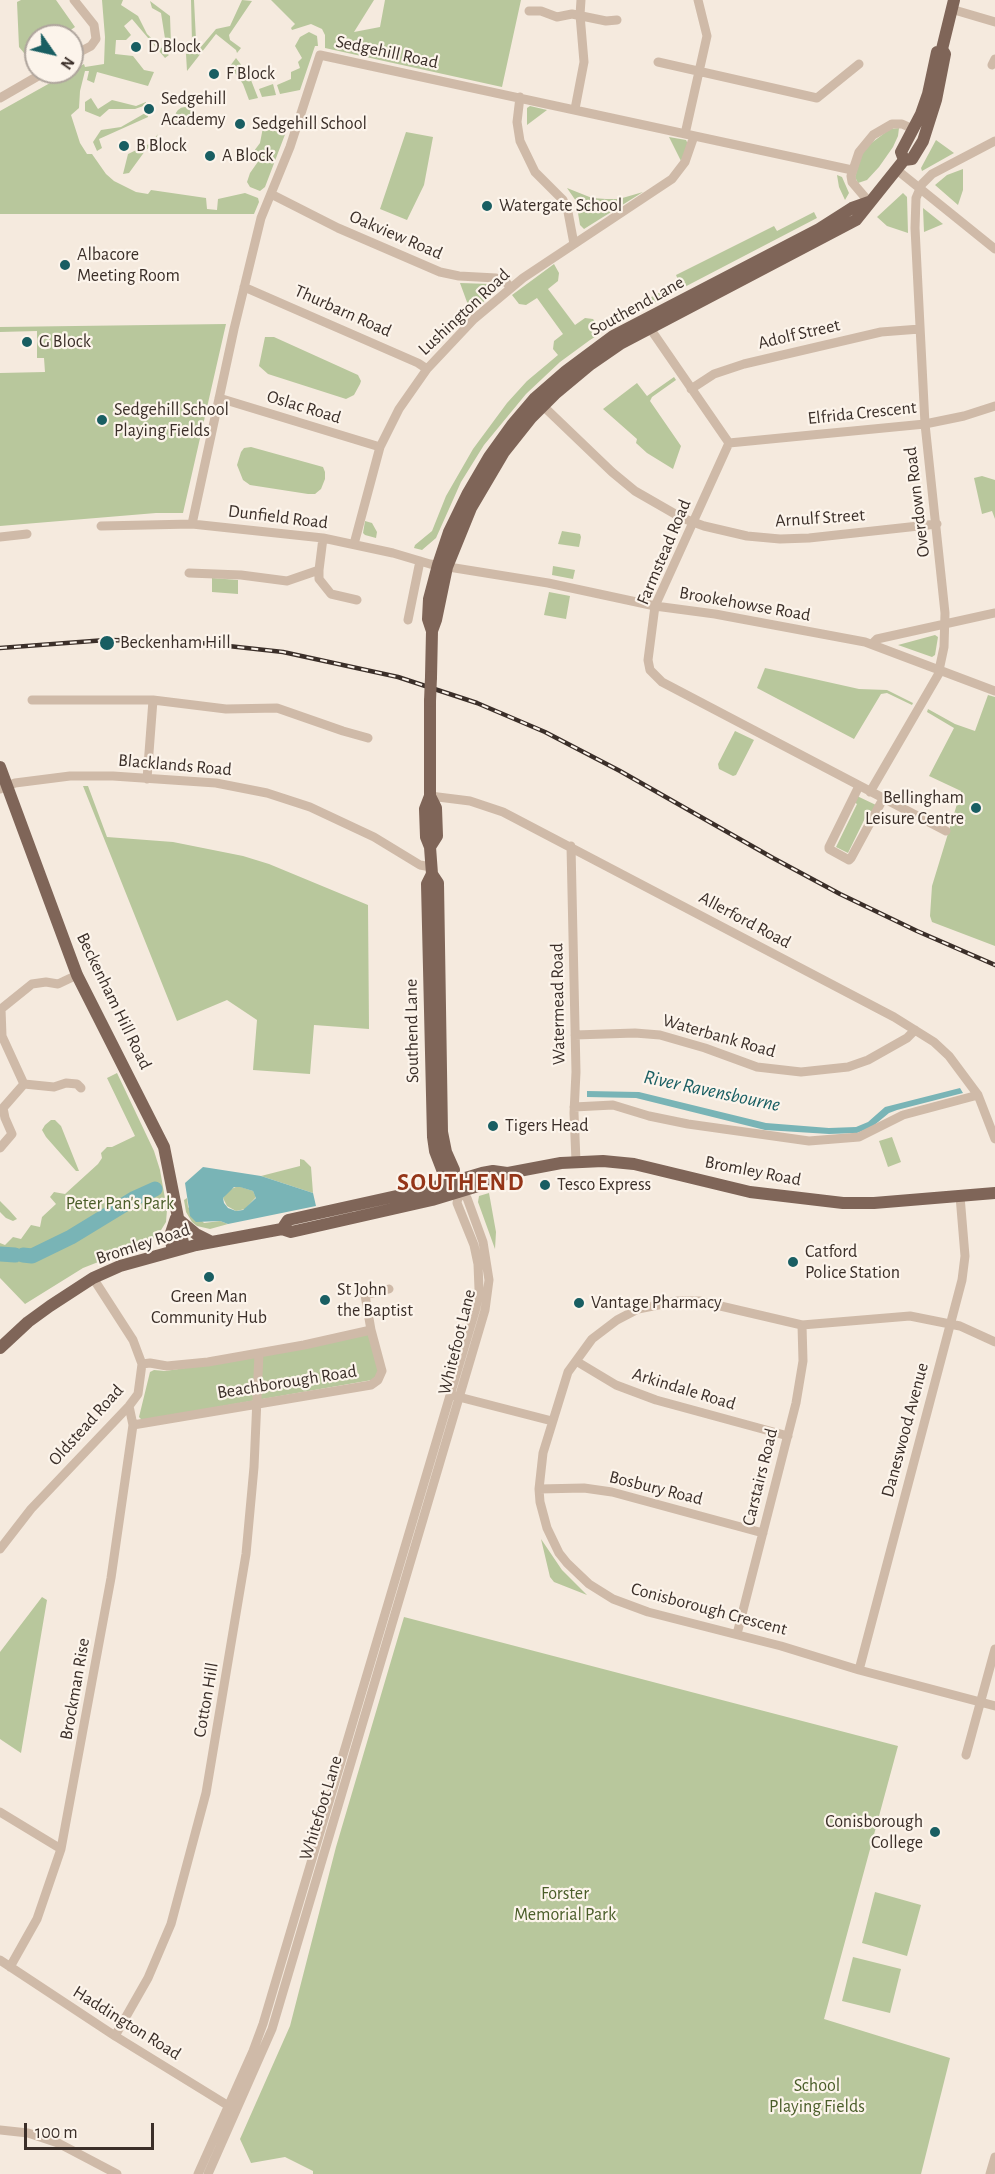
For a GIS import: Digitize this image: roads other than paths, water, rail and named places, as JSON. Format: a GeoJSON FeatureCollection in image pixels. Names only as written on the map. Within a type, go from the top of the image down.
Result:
{"type":"FeatureCollection","features":[{"type":"Feature","properties":{"kind":"main road","name":"Southend Lane"},"geometry":{"type":"LineString","coordinates":[[456,1186],[454,1170],[437,1118],[434,991],[438,884],[432,871],[430,847],[426,837],[425,809],[430,796],[432,631],[436,620],[442,566],[486,479],[539,402],[647,324],[758,266],[851,224],[864,212],[869,202],[900,165],[912,159],[929,126],[941,77],[945,54],[942,49],[953,4]]}},
{"type":"Feature","properties":{"kind":"main road","name":"Southend Lane"},"geometry":{"type":"LineString","coordinates":[[900,165],[901,152],[928,94],[937,51],[942,49]]}},
{"type":"Feature","properties":{"kind":"main road","name":"Beckenham Hill Road"},"geometry":{"type":"LineString","coordinates":[[0,767],[3,787],[77,975],[164,1147],[177,1218],[170,1236],[178,1250]]}},
{"type":"Feature","properties":{"kind":"main road","name":"Bromley Road"},"geometry":{"type":"LineString","coordinates":[[0,1348],[28,1322],[93,1278],[120,1266],[212,1242],[282,1229],[288,1220],[428,1189],[456,1186],[493,1171],[508,1173],[576,1161],[603,1161],[634,1164],[750,1192],[835,1202],[874,1203],[995,1193]]}},
{"type":"Feature","properties":{"kind":"main road"},"geometry":{"type":"LineString","coordinates":[[177,1218],[196,1234],[212,1242]]}},
{"type":"Feature","properties":{"kind":"street"},"geometry":{"type":"LineString","coordinates":[[74,0],[94,25],[96,39],[91,46],[84,50]]}},
{"type":"Feature","properties":{"kind":"street"},"geometry":{"type":"LineString","coordinates":[[575,109],[584,62],[581,0]]}},
{"type":"Feature","properties":{"kind":"street","name":"Lushington Road"},"geometry":{"type":"LineString","coordinates":[[354,544],[380,447],[399,409],[427,369],[474,319],[511,288],[672,179],[685,162],[699,70],[707,36],[698,0]]}},
{"type":"Feature","properties":{"kind":"street"},"geometry":{"type":"LineString","coordinates":[[953,4],[994,19]]}},
{"type":"Feature","properties":{"kind":"street"},"geometry":{"type":"LineString","coordinates":[[529,11],[557,17],[580,15],[606,21],[616,20]]}},
{"type":"Feature","properties":{"kind":"street","name":"Sedgehill Road"},"geometry":{"type":"LineString","coordinates":[[192,524],[261,218],[297,128],[320,56],[520,97],[852,170]]}},
{"type":"Feature","properties":{"kind":"street"},"geometry":{"type":"LineString","coordinates":[[658,62],[817,98],[859,64]]}},
{"type":"Feature","properties":{"kind":"street"},"geometry":{"type":"LineString","coordinates":[[0,98],[24,84]]}},
{"type":"Feature","properties":{"kind":"street"},"geometry":{"type":"LineString","coordinates":[[520,97],[517,122],[520,141],[536,172],[563,200],[568,212],[574,244]]}},
{"type":"Feature","properties":{"kind":"street"},"geometry":{"type":"LineString","coordinates":[[869,202],[852,182],[852,170],[859,152],[866,142],[883,128],[897,123],[913,129]]}},
{"type":"Feature","properties":{"kind":"street"},"geometry":{"type":"LineString","coordinates":[[920,189],[922,183],[932,174],[995,141]]}},
{"type":"Feature","properties":{"kind":"street"},"geometry":{"type":"LineString","coordinates":[[900,165],[920,189],[995,249]]}},
{"type":"Feature","properties":{"kind":"street","name":"Overdown Road"},"geometry":{"type":"LineString","coordinates":[[870,792],[940,670],[946,624],[925,424],[915,217],[916,198],[920,189]]}},
{"type":"Feature","properties":{"kind":"street","name":"Oakview Road"},"geometry":{"type":"LineString","coordinates":[[271,194],[338,228],[440,272],[459,276],[496,278],[505,281],[511,288]]}},
{"type":"Feature","properties":{"kind":"street","name":"Thurbarn Road"},"geometry":{"type":"LineString","coordinates":[[244,287],[407,358],[427,369]]}},
{"type":"Feature","properties":{"kind":"street"},"geometry":{"type":"LineString","coordinates":[[647,324],[729,443]]}},
{"type":"Feature","properties":{"kind":"street","name":"Adolf Street"},"geometry":{"type":"LineString","coordinates":[[691,389],[714,374],[744,364],[881,332],[920,329]]}},
{"type":"Feature","properties":{"kind":"street","name":"Oslac Road"},"geometry":{"type":"LineString","coordinates":[[219,398],[380,447]]}},
{"type":"Feature","properties":{"kind":"street","name":"Arnulf Street"},"geometry":{"type":"LineString","coordinates":[[539,402],[645,498],[693,522],[747,536],[780,539],[937,524]]}},
{"type":"Feature","properties":{"kind":"street","name":"Elfrida Crescent"},"geometry":{"type":"LineString","coordinates":[[729,443],[925,424],[964,416],[995,406]]}},
{"type":"Feature","properties":{"kind":"street","name":"Farmstead Road"},"geometry":{"type":"LineString","coordinates":[[729,443],[655,606],[648,660],[650,670],[658,680],[946,831]]}},
{"type":"Feature","properties":{"kind":"street","name":"Dunfield Road"},"geometry":{"type":"LineString","coordinates":[[101,526],[192,524],[323,538],[442,566]]}},
{"type":"Feature","properties":{"kind":"street"},"geometry":{"type":"LineString","coordinates":[[0,537],[27,534]]}},
{"type":"Feature","properties":{"kind":"street"},"geometry":{"type":"LineString","coordinates":[[323,538],[319,579],[331,594],[357,600]]}},
{"type":"Feature","properties":{"kind":"street"},"geometry":{"type":"LineString","coordinates":[[408,621],[420,561]]}},
{"type":"Feature","properties":{"kind":"street","name":"Brookehowse Road"},"geometry":{"type":"LineString","coordinates":[[442,566],[872,644],[995,691]]}},
{"type":"Feature","properties":{"kind":"street"},"geometry":{"type":"LineString","coordinates":[[189,573],[241,575],[287,581],[319,570]]}},
{"type":"Feature","properties":{"kind":"street"},"geometry":{"type":"LineString","coordinates":[[872,644],[877,639],[995,613]]}},
{"type":"Feature","properties":{"kind":"street"},"geometry":{"type":"LineString","coordinates":[[32,700],[153,700],[226,709],[277,708],[368,738]]}},
{"type":"Feature","properties":{"kind":"street"},"geometry":{"type":"LineString","coordinates":[[147,779],[153,700]]}},
{"type":"Feature","properties":{"kind":"street","name":"Blacklands Road"},"geometry":{"type":"LineString","coordinates":[[3,787],[15,783],[70,776],[216,783],[267,793],[346,822],[432,871]]}},
{"type":"Feature","properties":{"kind":"street"},"geometry":{"type":"LineString","coordinates":[[859,786],[828,847],[849,860],[883,798]]}},
{"type":"Feature","properties":{"kind":"street","name":"Allerford Road"},"geometry":{"type":"LineString","coordinates":[[430,796],[461,799],[503,812],[894,1017],[949,1056],[978,1095],[995,1138]]}},
{"type":"Feature","properties":{"kind":"street","name":"Watermead Road"},"geometry":{"type":"LineString","coordinates":[[571,846],[576,1161]]}},
{"type":"Feature","properties":{"kind":"street"},"geometry":{"type":"LineString","coordinates":[[24,1084],[2,1036],[0,1009],[32,984],[46,982],[58,984],[77,975]]}},
{"type":"Feature","properties":{"kind":"street","name":"Waterbank Road"},"geometry":{"type":"LineString","coordinates":[[575,1035],[635,1033],[660,1035],[757,1067],[801,1072],[848,1067],[868,1060],[907,1038],[915,1030]]}},
{"type":"Feature","properties":{"kind":"street"},"geometry":{"type":"LineString","coordinates":[[24,1084],[54,1087],[66,1083],[77,1084],[81,1088]]}},
{"type":"Feature","properties":{"kind":"street"},"geometry":{"type":"LineString","coordinates":[[0,1148],[12,1134],[3,1108],[24,1084]]}},
{"type":"Feature","properties":{"kind":"street"},"geometry":{"type":"LineString","coordinates":[[574,1107],[613,1105],[649,1116],[688,1124],[809,1141],[859,1137],[903,1115],[978,1095]]}},
{"type":"Feature","properties":{"kind":"street","name":"Whitefoot Lane"},"geometry":{"type":"LineString","coordinates":[[198,2174],[263,2024],[455,1396],[485,1310],[489,1280],[483,1242],[467,1198],[456,1186]]}},
{"type":"Feature","properties":{"kind":"street","name":"Daneswood Avenue"},"geometry":{"type":"LineString","coordinates":[[859,1670],[964,1268],[960,1196]]}},
{"type":"Feature","properties":{"kind":"street","name":"Oldstead Road"},"geometry":{"type":"LineString","coordinates":[[0,1549],[31,1509],[138,1394],[142,1364],[133,1340],[93,1278]]}},
{"type":"Feature","properties":{"kind":"street"},"geometry":{"type":"LineString","coordinates":[[371,1330],[364,1295],[389,1289]]}},
{"type":"Feature","properties":{"kind":"street","name":"Conisborough Crescent"},"geometry":{"type":"LineString","coordinates":[[995,1342],[951,1323],[910,1316],[802,1325],[699,1301],[662,1303],[638,1309],[617,1320],[592,1339],[576,1361],[563,1385],[539,1471],[542,1513],[552,1540],[567,1563],[589,1584],[613,1599],[627,1605],[859,1670],[995,1706]]}},
{"type":"Feature","properties":{"kind":"street","name":"Carstairs Road"},"geometry":{"type":"LineString","coordinates":[[737,1634],[796,1403],[803,1361],[802,1325]]}},
{"type":"Feature","properties":{"kind":"street","name":"Beachborough Road"},"geometry":{"type":"LineString","coordinates":[[133,1425],[375,1383],[380,1377],[382,1367],[371,1330],[259,1353],[167,1366],[142,1364]]}},
{"type":"Feature","properties":{"kind":"street","name":"Cotton Hill"},"geometry":{"type":"LineString","coordinates":[[115,2036],[148,1978],[171,1924],[207,1793],[246,1554],[254,1467],[259,1353]]}},
{"type":"Feature","properties":{"kind":"street","name":"Arkindale Road"},"geometry":{"type":"LineString","coordinates":[[576,1361],[616,1385],[647,1396],[788,1436]]}},
{"type":"Feature","properties":{"kind":"street"},"geometry":{"type":"LineString","coordinates":[[455,1396],[552,1421]]}},
{"type":"Feature","properties":{"kind":"street","name":"Whitefoot Lane"},"geometry":{"type":"LineString","coordinates":[[208,2174],[272,2029],[455,1396]]}},
{"type":"Feature","properties":{"kind":"street","name":"Brockman Rise"},"geometry":{"type":"LineString","coordinates":[[10,1967],[37,1918],[61,1850],[109,1590],[133,1425],[129,1406]]}},
{"type":"Feature","properties":{"kind":"street","name":"Bosbury Road"},"geometry":{"type":"LineString","coordinates":[[539,1488],[584,1488],[612,1492],[763,1533]]}},
{"type":"Feature","properties":{"kind":"street"},"geometry":{"type":"LineString","coordinates":[[966,1755],[995,1648]]}},
{"type":"Feature","properties":{"kind":"street"},"geometry":{"type":"LineString","coordinates":[[0,1812],[61,1850]]}},
{"type":"Feature","properties":{"kind":"street","name":"Haddington Road"},"geometry":{"type":"LineString","coordinates":[[0,1960],[115,2036],[237,2111]]}},
{"type":"Feature","properties":{"kind":"street"},"geometry":{"type":"LineString","coordinates":[[0,2130],[28,2133],[58,2143],[117,2174]]}},
{"type":"Feature","properties":{"kind":"street"},"geometry":{"type":"LineString","coordinates":[[990,2174],[995,2157]]}},
{"type":"Feature","properties":{"kind":"water"},"geometry":{"type":"Polygon","coordinates":[[[960,1088],[963,1093],[889,1113],[872,1127],[857,1133],[829,1134],[765,1130],[636,1098],[587,1097],[587,1091],[639,1092],[766,1123],[829,1128],[856,1127],[868,1122],[885,1107],[960,1088]]]}},
{"type":"Feature","properties":{"kind":"water"},"geometry":{"type":"Polygon","coordinates":[[[203,1167],[261,1176],[313,1193],[316,1206],[228,1224],[220,1221],[196,1222],[190,1216],[185,1183],[203,1167]],[[234,1187],[223,1198],[228,1208],[236,1211],[243,1210],[256,1198],[253,1191],[234,1187]]]}},
{"type":"Feature","properties":{"kind":"waterway","name":"River Ravensbourne"},"geometry":{"type":"LineString","coordinates":[[23,1255],[32,1256],[71,1237],[135,1198],[155,1189]]}},
{"type":"Feature","properties":{"kind":"waterway","name":"River Ravensbourne"},"geometry":{"type":"LineString","coordinates":[[0,1254],[15,1255]]}},
{"type":"Feature","properties":{"kind":"railway"},"geometry":{"type":"LineString","coordinates":[[0,648],[106,640],[183,641],[283,652],[398,677],[477,703],[545,732],[620,771],[840,894],[995,965]]}},
{"type":"Feature","properties":{"kind":"place","name":"D Block"},"geometry":{"type":"Point","coordinates":[136,47]}},
{"type":"Feature","properties":{"kind":"place","name":"F Block"},"geometry":{"type":"Point","coordinates":[214,74]}},
{"type":"Feature","properties":{"kind":"place","name":"Sedgehill Academy"},"geometry":{"type":"Point","coordinates":[149,109]}},
{"type":"Feature","properties":{"kind":"place","name":"Sedgehill School"},"geometry":{"type":"Point","coordinates":[240,124]}},
{"type":"Feature","properties":{"kind":"place","name":"B Block"},"geometry":{"type":"Point","coordinates":[124,146]}},
{"type":"Feature","properties":{"kind":"place","name":"A Block"},"geometry":{"type":"Point","coordinates":[210,156]}},
{"type":"Feature","properties":{"kind":"place","name":"Watergate School"},"geometry":{"type":"Point","coordinates":[487,206]}},
{"type":"Feature","properties":{"kind":"place","name":"Albacore Meeting Room"},"geometry":{"type":"Point","coordinates":[65,265]}},
{"type":"Feature","properties":{"kind":"place","name":"G Block"},"geometry":{"type":"Point","coordinates":[27,342]}},
{"type":"Feature","properties":{"kind":"place","name":"Sedgehill School Playing Fields"},"geometry":{"type":"Point","coordinates":[102,420]}},
{"type":"Feature","properties":{"kind":"place","name":"Beckenham Hill"},"geometry":{"type":"Point","coordinates":[107,643]}},
{"type":"Feature","properties":{"kind":"place","name":"Bellingham Leisure Centre"},"geometry":{"type":"Point","coordinates":[976,808]}},
{"type":"Feature","properties":{"kind":"place","name":"Tigers Head"},"geometry":{"type":"Point","coordinates":[493,1126]}},
{"type":"Feature","properties":{"kind":"place","name":"Tesco Express"},"geometry":{"type":"Point","coordinates":[545,1185]}},
{"type":"Feature","properties":{"kind":"place","name":"Catford Police Station"},"geometry":{"type":"Point","coordinates":[793,1262]}},
{"type":"Feature","properties":{"kind":"place","name":"Green Man Community Hub"},"geometry":{"type":"Point","coordinates":[209,1277]}},
{"type":"Feature","properties":{"kind":"place","name":"St John the Baptist"},"geometry":{"type":"Point","coordinates":[325,1300]}},
{"type":"Feature","properties":{"kind":"place","name":"Vantage Pharmacy"},"geometry":{"type":"Point","coordinates":[579,1303]}},
{"type":"Feature","properties":{"kind":"place","name":"Conisborough College"},"geometry":{"type":"Point","coordinates":[935,1832]}},
{"type":"Feature","properties":{"kind":"district","name":"SOUTHEND"},"geometry":{"type":"Point","coordinates":[461,1183]}},
{"type":"Feature","properties":{"kind":"park label","name":"Peter Pan's Park"},"geometry":{"type":"Point","coordinates":[120,1204]}},
{"type":"Feature","properties":{"kind":"park label","name":"Forster Memorial Park"},"geometry":{"type":"Point","coordinates":[565,1904]}},
{"type":"Feature","properties":{"kind":"park label","name":"School Playing Fields"},"geometry":{"type":"Point","coordinates":[817,2096]}}]}
